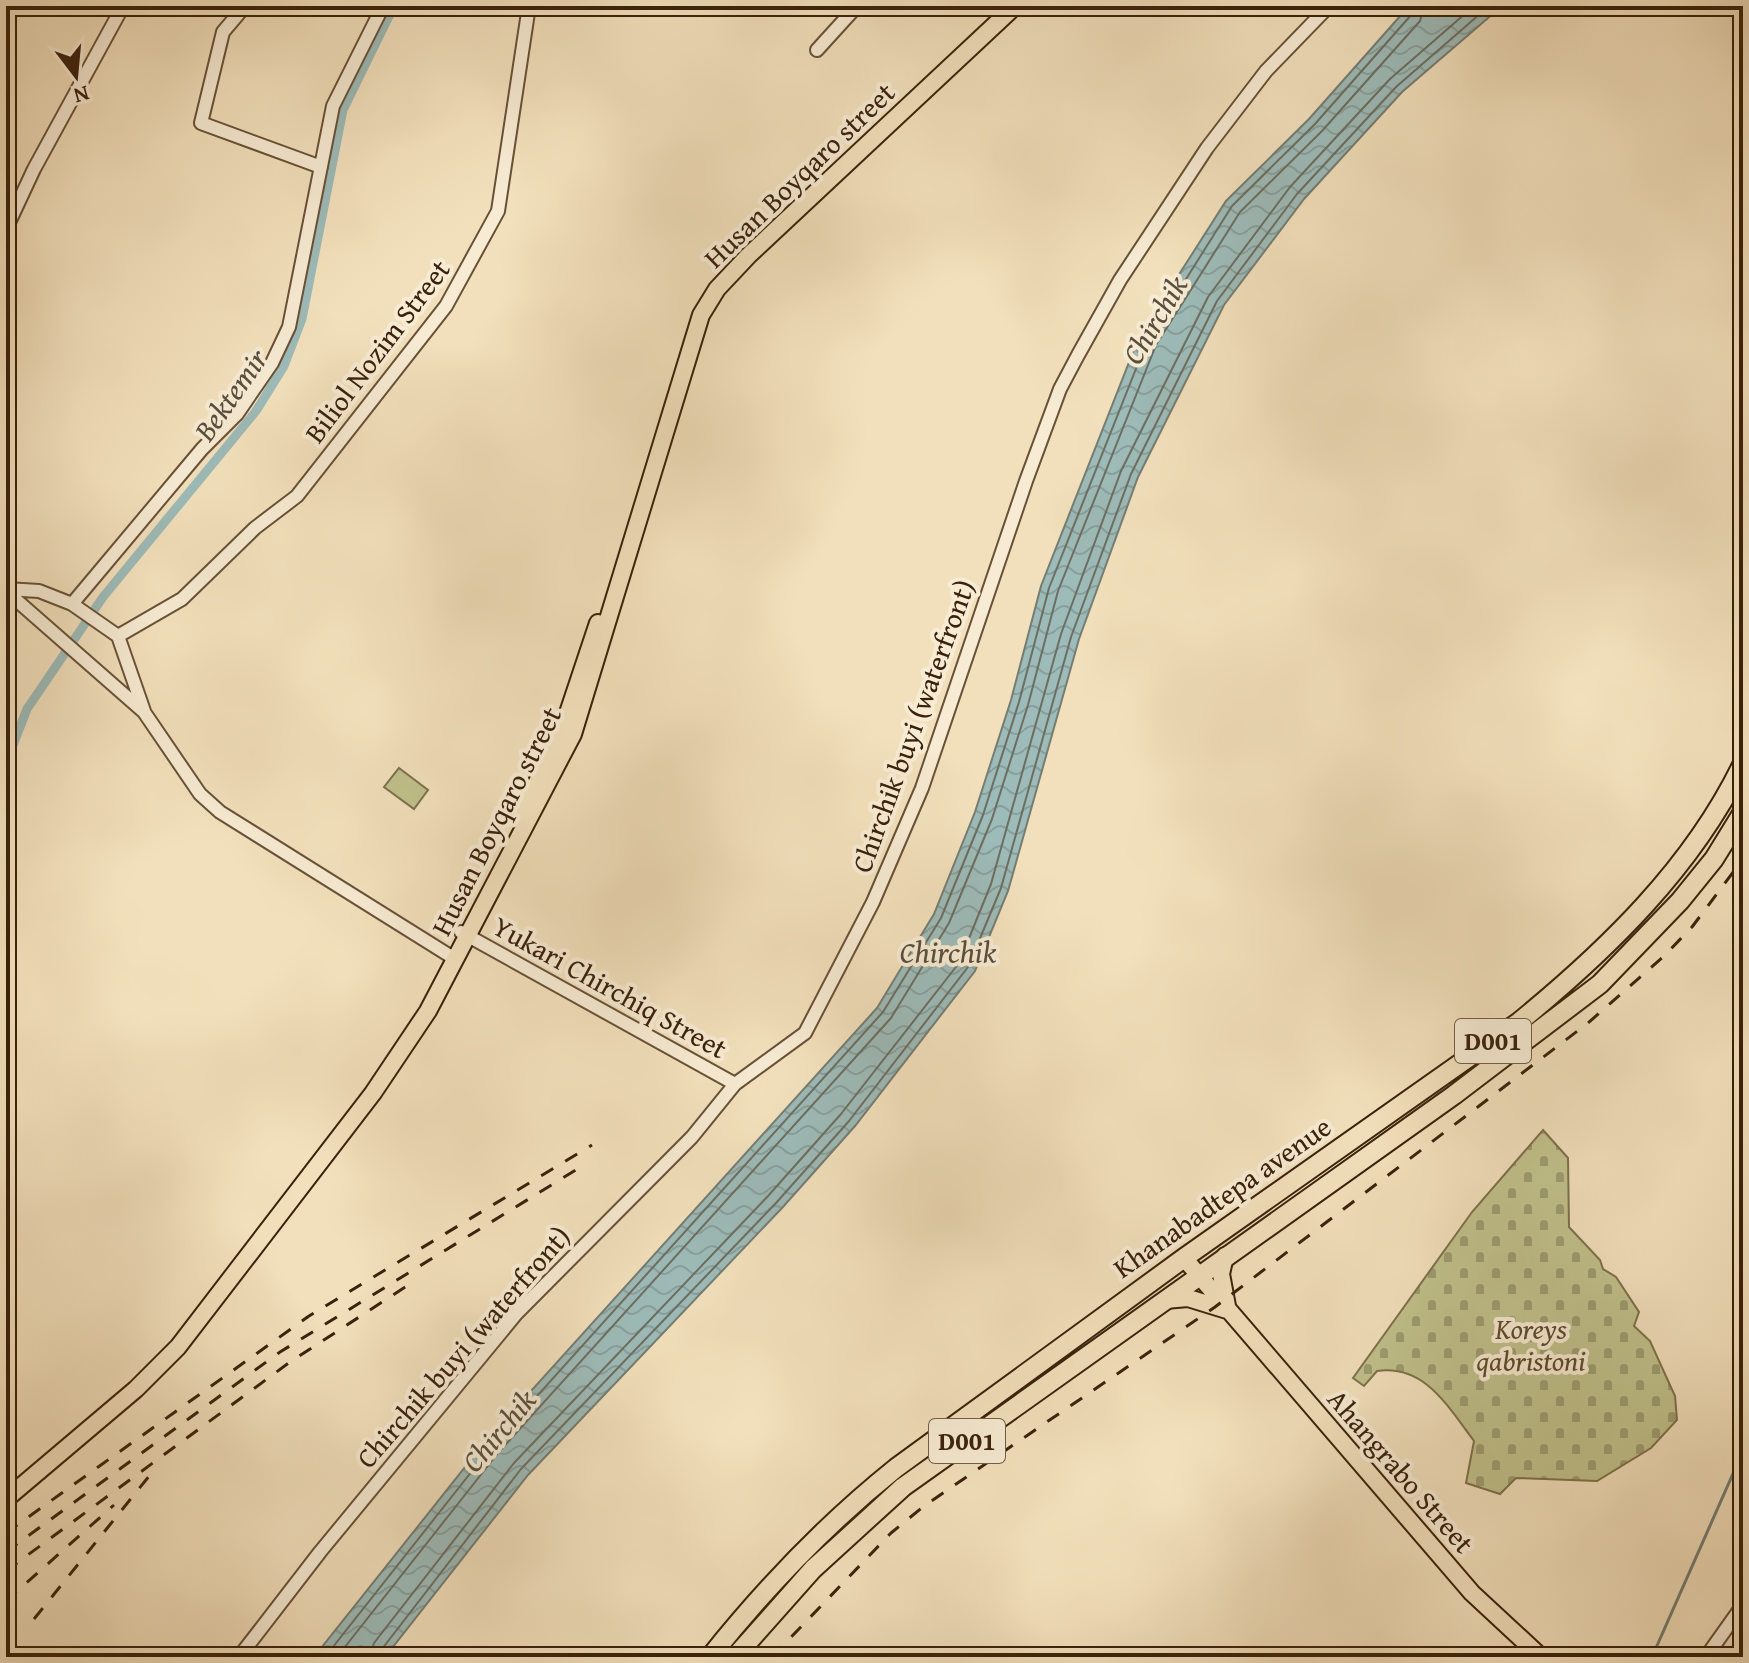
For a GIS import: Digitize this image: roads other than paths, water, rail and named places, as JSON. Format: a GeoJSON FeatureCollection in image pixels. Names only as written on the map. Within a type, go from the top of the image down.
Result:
{"type":"FeatureCollection","features":[{"type":"Feature","properties":{"kind":"highway","name":"Khanabadtepa avenue"},"geometry":{"type":"LineString","coordinates":[[710,1657],[785,1569],[853,1502],[968,1413],[1506,1031],[1562,987],[1626,925],[1672,873],[1743,765]]}},
{"type":"Feature","properties":{"kind":"highway","name":"Khanabadtepa avenue"},"geometry":{"type":"LineString","coordinates":[[735,1657],[813,1569],[903,1487],[1454,1095],[1600,984],[1680,901],[1714,859],[1743,812]]}},
{"type":"Feature","properties":{"kind":"highway"},"geometry":{"type":"LineString","coordinates":[[1562,987],[1576,1002]]}},
{"type":"Feature","properties":{"kind":"main road","name":"Husan Boyqaro street"},"geometry":{"type":"LineString","coordinates":[[6,1499],[136,1389],[175,1344],[370,1091],[452,957],[552,781],[573,734],[692,312],[704,291],[719,272],[1003,6]]}},
{"type":"Feature","properties":{"kind":"main road","name":"Husan Boyqaro street"},"geometry":{"type":"LineString","coordinates":[[592,662],[701,315],[711,296],[741,263],[1015,6]]}},
{"type":"Feature","properties":{"kind":"main road"},"geometry":{"type":"LineString","coordinates":[[1225,1256],[1222,1286],[1229,1311]]}},
{"type":"Feature","properties":{"kind":"main road","name":"Ahangrabo Street"},"geometry":{"type":"LineString","coordinates":[[1184,1258],[1472,1593],[1541,1657]]}},
{"type":"Feature","properties":{"kind":"main road"},"geometry":{"type":"LineString","coordinates":[[1163,1301],[1188,1298],[1229,1311]]}},
{"type":"Feature","properties":{"kind":"main road","name":"Husan Boyqaro street"},"geometry":{"type":"LineString","coordinates":[[6,1487],[175,1344]]}},
{"type":"Feature","properties":{"kind":"street"},"geometry":{"type":"LineString","coordinates":[[6,229],[123,6]]}},
{"type":"Feature","properties":{"kind":"street"},"geometry":{"type":"LineString","coordinates":[[245,6],[223,32],[201,123],[321,167]]}},
{"type":"Feature","properties":{"kind":"street"},"geometry":{"type":"LineString","coordinates":[[77,607],[202,449],[237,414],[272,363],[289,327],[333,106],[383,6]]}},
{"type":"Feature","properties":{"kind":"street","name":"Biliol Nozim Street"},"geometry":{"type":"LineString","coordinates":[[118,636],[182,599],[255,528],[297,496],[446,306],[479,251],[498,211],[529,6]]}},
{"type":"Feature","properties":{"kind":"street"},"geometry":{"type":"LineString","coordinates":[[817,50],[857,6]]}},
{"type":"Feature","properties":{"kind":"street","name":"Chirchik buyi (waterfront)"},"geometry":{"type":"LineString","coordinates":[[239,1657],[320,1552],[517,1313],[692,1137],[735,1084],[805,1033],[873,902],[922,788],[1060,389],[1120,280],[1207,148],[1266,71],[1329,6]]}},
{"type":"Feature","properties":{"kind":"street"},"geometry":{"type":"LineString","coordinates":[[6,590],[39,591],[77,607],[118,636],[144,712]]}},
{"type":"Feature","properties":{"kind":"street"},"geometry":{"type":"LineString","coordinates":[[6,590],[43,627],[144,712],[200,794],[220,812],[452,957]]}},
{"type":"Feature","properties":{"kind":"street","name":"Yukari Chirchiq Street"},"geometry":{"type":"LineString","coordinates":[[464,934],[735,1084]]}},
{"type":"Feature","properties":{"kind":"street"},"geometry":{"type":"LineString","coordinates":[[1706,1657],[1743,1605]]}},
{"type":"Feature","properties":{"kind":"water","name":"Chirchik"},"geometry":{"type":"Polygon","coordinates":[[[1409,6],[1502,6],[1402,92],[1304,199],[1224,305],[1138,477],[1079,639],[1008,891],[975,971],[855,1126],[782,1208],[528,1475],[385,1657],[314,1657],[485,1442],[877,1008],[934,914],[975,812],[1011,700],[1041,586],[1139,337],[1226,201],[1309,119],[1409,6]]]}},
{"type":"Feature","properties":{"kind":"waterway","name":"Bektemir"},"geometry":{"type":"LineString","coordinates":[[6,763],[27,709],[103,597],[256,411],[284,366],[302,319],[343,110],[394,6]]}},
{"type":"Feature","properties":{"kind":"waterway"},"geometry":{"type":"LineString","coordinates":[[1652,1657],[1743,1451]]}},
{"type":"Feature","properties":{"kind":"railway"},"geometry":{"type":"LineString","coordinates":[[772,1657],[891,1533],[924,1506],[1215,1307],[1588,1023],[1692,927],[1743,859]]}},
{"type":"Feature","properties":{"kind":"railway"},"geometry":{"type":"LineString","coordinates":[[6,1533],[309,1316],[592,1145]]}},
{"type":"Feature","properties":{"kind":"railway"},"geometry":{"type":"LineString","coordinates":[[6,1552],[280,1352],[579,1168]]}},
{"type":"Feature","properties":{"kind":"railway"},"geometry":{"type":"LineString","coordinates":[[6,1571],[290,1362],[413,1282]]}},
{"type":"Feature","properties":{"kind":"railway"},"geometry":{"type":"LineString","coordinates":[[34,1619],[154,1470]]}},
{"type":"Feature","properties":{"kind":"railway"},"geometry":{"type":"LineString","coordinates":[[6,1601],[114,1505]]}},
{"type":"Feature","properties":{"kind":"park label","name":"Koreys qabristoni"},"geometry":{"type":"Point","coordinates":[1531,1345]}}]}
